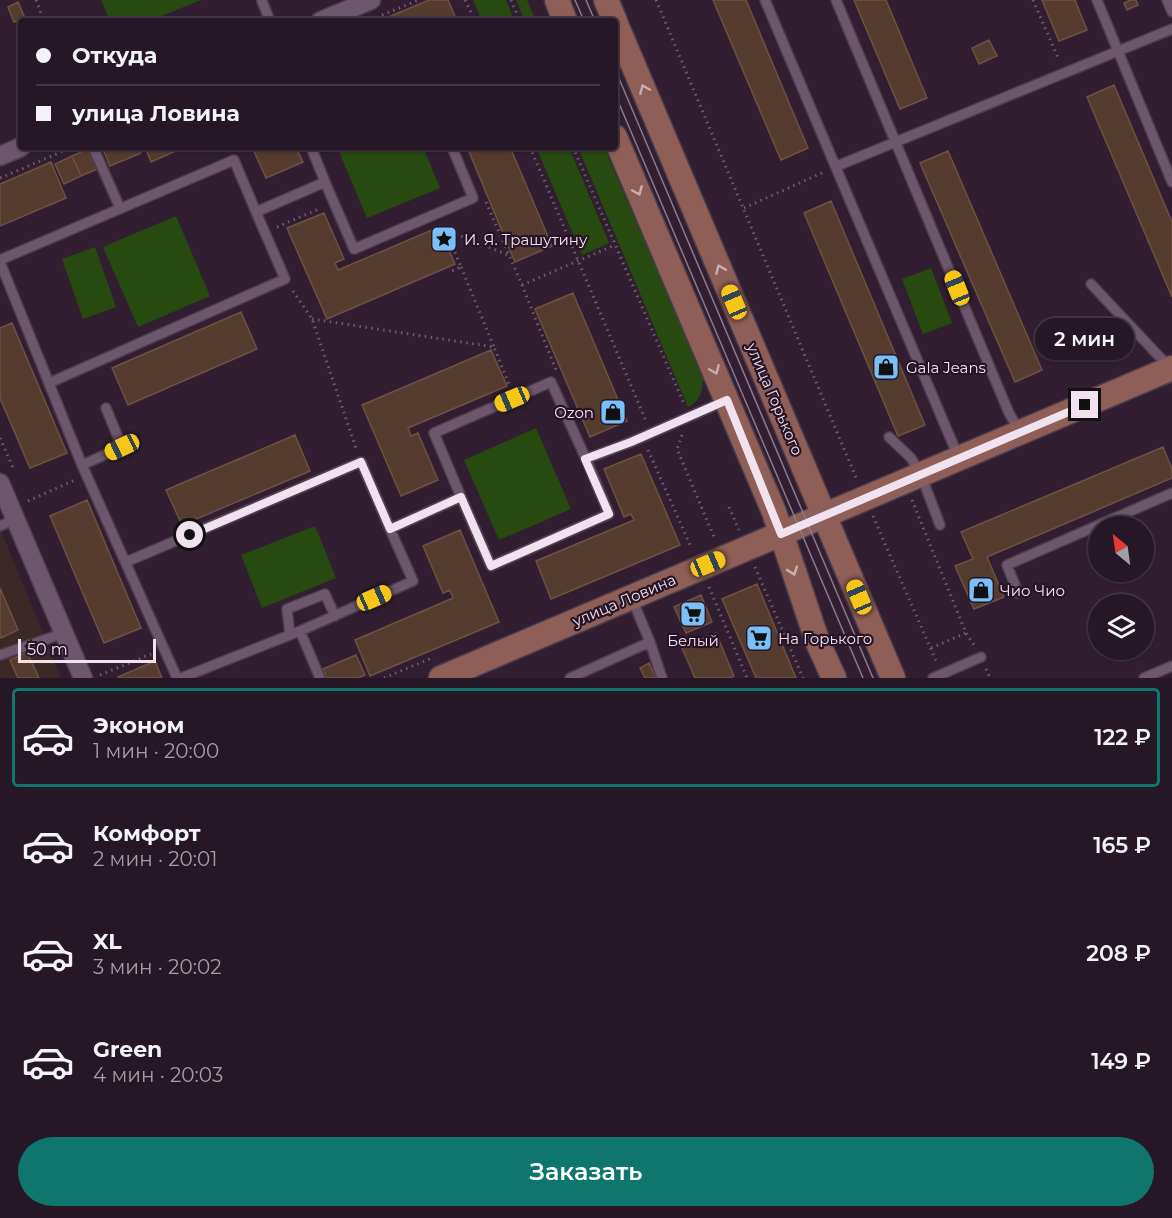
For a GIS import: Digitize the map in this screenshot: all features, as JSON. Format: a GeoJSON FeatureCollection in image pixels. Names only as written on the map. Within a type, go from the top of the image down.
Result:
{"type":"FeatureCollection","features":[{"type":"Feature","properties":{"kind":"main road"},"geometry":{"type":"LineString","coordinates":[[556,0],[565,18]]}},
{"type":"Feature","properties":{"kind":"main road","name":"улица Горького"},"geometry":{"type":"LineString","coordinates":[[606,0],[614,18]]}},
{"type":"Feature","properties":{"kind":"main road","name":"улица Горького"},"geometry":{"type":"LineString","coordinates":[[618,28],[893,678]]}},
{"type":"Feature","properties":{"kind":"main road"},"geometry":{"type":"LineString","coordinates":[[618,144],[727,400],[781,534],[818,643],[834,678]]}},
{"type":"Feature","properties":{"kind":"main road","name":"улица Ловина"},"geometry":{"type":"LineString","coordinates":[[441,678],[1172,369]]}},
{"type":"Feature","properties":{"kind":"street"},"geometry":{"type":"LineString","coordinates":[[333,18],[375,8]]}},
{"type":"Feature","properties":{"kind":"street"},"geometry":{"type":"LineString","coordinates":[[0,156],[18,148]]}},
{"type":"Feature","properties":{"kind":"street"},"geometry":{"type":"LineString","coordinates":[[0,483],[8,522],[64,633],[92,676]]}},
{"type":"Feature","properties":{"kind":"lane"},"geometry":{"type":"LineString","coordinates":[[765,0],[959,459]]}},
{"type":"Feature","properties":{"kind":"lane"},"geometry":{"type":"LineString","coordinates":[[836,0],[1009,413],[1020,432]]}},
{"type":"Feature","properties":{"kind":"lane"},"geometry":{"type":"LineString","coordinates":[[1097,0],[1172,182]]}},
{"type":"Feature","properties":{"kind":"lane"},"geometry":{"type":"LineString","coordinates":[[1167,0],[1172,12]]}},
{"type":"Feature","properties":{"kind":"lane"},"geometry":{"type":"LineString","coordinates":[[262,1],[269,18]]}},
{"type":"Feature","properties":{"kind":"lane"},"geometry":{"type":"LineString","coordinates":[[837,166],[1172,29]]}},
{"type":"Feature","properties":{"kind":"lane"},"geometry":{"type":"LineString","coordinates":[[94,150],[120,208]]}},
{"type":"Feature","properties":{"kind":"lane"},"geometry":{"type":"LineString","coordinates":[[312,150],[354,249],[473,198],[453,150]]}},
{"type":"Feature","properties":{"kind":"lane"},"geometry":{"type":"LineString","coordinates":[[49,383],[285,279],[234,160],[0,261],[49,383],[82,465],[177,678]]}},
{"type":"Feature","properties":{"kind":"lane"},"geometry":{"type":"LineString","coordinates":[[256,212],[325,182]]}},
{"type":"Feature","properties":{"kind":"lane"},"geometry":{"type":"LineString","coordinates":[[1090,284],[1172,369]]}},
{"type":"Feature","properties":{"kind":"lane"},"geometry":{"type":"LineString","coordinates":[[549,377],[609,514],[491,566],[434,433],[549,377]]}},
{"type":"Feature","properties":{"kind":"lane"},"geometry":{"type":"LineString","coordinates":[[585,459],[643,437],[727,400]]}},
{"type":"Feature","properties":{"kind":"lane"},"geometry":{"type":"LineString","coordinates":[[82,465],[122,447],[106,408]]}},
{"type":"Feature","properties":{"kind":"lane"},"geometry":{"type":"LineString","coordinates":[[889,437],[911,458],[921,475],[940,525]]}},
{"type":"Feature","properties":{"kind":"lane"},"geometry":{"type":"LineString","coordinates":[[126,562],[361,462],[413,581],[300,631],[182,678]]}},
{"type":"Feature","properties":{"kind":"lane"},"geometry":{"type":"LineString","coordinates":[[1018,593],[1007,565],[1172,493]]}},
{"type":"Feature","properties":{"kind":"lane"},"geometry":{"type":"LineString","coordinates":[[390,529],[461,497]]}},
{"type":"Feature","properties":{"kind":"lane"},"geometry":{"type":"LineString","coordinates":[[290,635],[287,609],[325,594],[335,616]]}},
{"type":"Feature","properties":{"kind":"lane"},"geometry":{"type":"LineString","coordinates":[[632,597],[662,678]]}},
{"type":"Feature","properties":{"kind":"lane"},"geometry":{"type":"LineString","coordinates":[[300,631],[320,678]]}},
{"type":"Feature","properties":{"kind":"lane"},"geometry":{"type":"LineString","coordinates":[[0,655],[64,633]]}},
{"type":"Feature","properties":{"kind":"lane"},"geometry":{"type":"LineString","coordinates":[[570,678],[650,642]]}},
{"type":"Feature","properties":{"kind":"lane"},"geometry":{"type":"LineString","coordinates":[[937,676],[981,657]]}},
{"type":"Feature","properties":{"kind":"lane"},"geometry":{"type":"LineString","coordinates":[[1144,678],[1172,666]]}},
{"type":"Feature","properties":{"kind":"path"},"geometry":{"type":"LineString","coordinates":[[36,0],[43,18]]}},
{"type":"Feature","properties":{"kind":"path"},"geometry":{"type":"LineString","coordinates":[[375,8],[419,0]]}},
{"type":"Feature","properties":{"kind":"path"},"geometry":{"type":"LineString","coordinates":[[465,0],[474,18]]}},
{"type":"Feature","properties":{"kind":"path"},"geometry":{"type":"LineString","coordinates":[[511,0],[519,18]]}},
{"type":"Feature","properties":{"kind":"path"},"geometry":{"type":"LineString","coordinates":[[656,0],[856,477]]}},
{"type":"Feature","properties":{"kind":"path"},"geometry":{"type":"LineString","coordinates":[[1034,0],[1064,73]]}},
{"type":"Feature","properties":{"kind":"path"},"geometry":{"type":"LineString","coordinates":[[0,178],[66,150]]}},
{"type":"Feature","properties":{"kind":"path"},"geometry":{"type":"LineString","coordinates":[[531,150],[646,419],[643,437],[690,547]]}},
{"type":"Feature","properties":{"kind":"path"},"geometry":{"type":"LineString","coordinates":[[574,150],[690,417],[677,449],[714,537]]}},
{"type":"Feature","properties":{"kind":"path"},"geometry":{"type":"LineString","coordinates":[[744,208],[837,166]]}},
{"type":"Feature","properties":{"kind":"path"},"geometry":{"type":"LineString","coordinates":[[473,198],[482,194],[556,369]]}},
{"type":"Feature","properties":{"kind":"path"},"geometry":{"type":"LineString","coordinates":[[273,229],[334,203]]}},
{"type":"Feature","properties":{"kind":"path"},"geometry":{"type":"LineString","coordinates":[[422,220],[509,256]]}},
{"type":"Feature","properties":{"kind":"path"},"geometry":{"type":"LineString","coordinates":[[446,230],[510,387],[520,384]]}},
{"type":"Feature","properties":{"kind":"path"},"geometry":{"type":"LineString","coordinates":[[522,285],[615,245]]}},
{"type":"Feature","properties":{"kind":"path"},"geometry":{"type":"LineString","coordinates":[[449,272],[461,267]]}},
{"type":"Feature","properties":{"kind":"path"},"geometry":{"type":"LineString","coordinates":[[285,279],[312,319],[361,462]]}},
{"type":"Feature","properties":{"kind":"path"},"geometry":{"type":"LineString","coordinates":[[312,319],[494,347]]}},
{"type":"Feature","properties":{"kind":"path"},"geometry":{"type":"LineString","coordinates":[[549,377],[556,369]]}},
{"type":"Feature","properties":{"kind":"path"},"geometry":{"type":"LineString","coordinates":[[549,377],[556,369]]}},
{"type":"Feature","properties":{"kind":"path"},"geometry":{"type":"LineString","coordinates":[[27,501],[87,475]]}},
{"type":"Feature","properties":{"kind":"path"},"geometry":{"type":"LineString","coordinates":[[912,500],[966,633],[981,657],[990,678]]}},
{"type":"Feature","properties":{"kind":"path"},"geometry":{"type":"LineString","coordinates":[[873,518],[931,648],[937,676]]}},
{"type":"Feature","properties":{"kind":"path"},"geometry":{"type":"LineString","coordinates":[[755,567],[803,678]]}},
{"type":"Feature","properties":{"kind":"path"},"geometry":{"type":"LineString","coordinates":[[708,587],[747,678]]}},
{"type":"Feature","properties":{"kind":"path"},"geometry":{"type":"LineString","coordinates":[[931,648],[966,633]]}},
{"type":"Feature","properties":{"kind":"path"},"geometry":{"type":"LineString","coordinates":[[92,676],[164,648]]}},
{"type":"Feature","properties":{"kind":"shaded area"},"geometry":{"type":"Polygon","coordinates":[[[0,528],[61,678],[0,678],[0,528]]]}},
{"type":"Feature","properties":{"kind":"green space"},"geometry":{"type":"Polygon","coordinates":[[[101,0],[201,0],[156,18],[109,18],[101,0]]]}},
{"type":"Feature","properties":{"kind":"green space"},"geometry":{"type":"Polygon","coordinates":[[[473,0],[506,0],[513,18],[481,18],[473,0]]]}},
{"type":"Feature","properties":{"kind":"green space"},"geometry":{"type":"Polygon","coordinates":[[[516,0],[527,0],[535,18],[524,18],[516,0]]]}},
{"type":"Feature","properties":{"kind":"green space"},"geometry":{"type":"Polygon","coordinates":[[[338,150],[424,150],[440,188],[367,218],[338,150]]]}},
{"type":"Feature","properties":{"kind":"green space"},"geometry":{"type":"Polygon","coordinates":[[[537,150],[570,150],[609,243],[582,255],[537,150]]]}},
{"type":"Feature","properties":{"kind":"green space"},"geometry":{"type":"Polygon","coordinates":[[[579,150],[605,150],[703,376],[700,394],[696,401],[688,407],[579,150]]]}},
{"type":"Feature","properties":{"kind":"green space"},"geometry":{"type":"Polygon","coordinates":[[[176,216],[210,296],[138,327],[103,247],[176,216]]]}},
{"type":"Feature","properties":{"kind":"green space"},"geometry":{"type":"Polygon","coordinates":[[[95,247],[116,307],[83,319],[62,259],[95,247]]]}},
{"type":"Feature","properties":{"kind":"green space"},"geometry":{"type":"Polygon","coordinates":[[[931,268],[952,323],[923,334],[902,279],[931,268]]]}},
{"type":"Feature","properties":{"kind":"green space"},"geometry":{"type":"Polygon","coordinates":[[[536,428],[571,509],[499,540],[464,460],[536,428]]]}},
{"type":"Feature","properties":{"kind":"green space"},"geometry":{"type":"Polygon","coordinates":[[[315,526],[336,578],[262,608],[241,555],[315,526]]]}},
{"type":"Feature","properties":{"kind":"building"},"geometry":{"type":"Polygon","coordinates":[[[429,0],[448,0],[456,18],[386,18],[429,0]]]}},
{"type":"Feature","properties":{"kind":"building"},"geometry":{"type":"Polygon","coordinates":[[[713,0],[746,0],[808,148],[781,160],[713,0]]]}},
{"type":"Feature","properties":{"kind":"building"},"geometry":{"type":"Polygon","coordinates":[[[854,0],[886,0],[927,98],[900,109],[854,0]]]}},
{"type":"Feature","properties":{"kind":"building"},"geometry":{"type":"Polygon","coordinates":[[[1042,0],[1075,0],[1087,30],[1059,41],[1042,0]]]}},
{"type":"Feature","properties":{"kind":"building"},"geometry":{"type":"Polygon","coordinates":[[[1136,0],[1138,5],[1127,10],[1124,3],[1136,0]]]}},
{"type":"Feature","properties":{"kind":"building"},"geometry":{"type":"Polygon","coordinates":[[[18,2],[25,18],[18,18],[14,22],[8,7],[18,2]]]}},
{"type":"Feature","properties":{"kind":"building"},"geometry":{"type":"Polygon","coordinates":[[[989,40],[997,56],[979,64],[972,48],[989,40]]]}},
{"type":"Feature","properties":{"kind":"building"},"geometry":{"type":"Polygon","coordinates":[[[1114,85],[1172,222],[1172,297],[1087,97],[1114,85]]]}},
{"type":"Feature","properties":{"kind":"building"},"geometry":{"type":"Polygon","coordinates":[[[88,150],[97,169],[81,176],[72,156],[88,150]]]}},
{"type":"Feature","properties":{"kind":"building"},"geometry":{"type":"Polygon","coordinates":[[[103,150],[140,150],[141,153],[110,166],[103,150]]]}},
{"type":"Feature","properties":{"kind":"building"},"geometry":{"type":"Polygon","coordinates":[[[146,150],[178,150],[151,162],[146,150]]]}},
{"type":"Feature","properties":{"kind":"building"},"geometry":{"type":"Polygon","coordinates":[[[253,150],[297,150],[303,162],[266,178],[253,150]]]}},
{"type":"Feature","properties":{"kind":"building"},"geometry":{"type":"Polygon","coordinates":[[[468,150],[511,150],[552,246],[515,262],[468,150]]]}},
{"type":"Feature","properties":{"kind":"building"},"geometry":{"type":"Polygon","coordinates":[[[948,151],[1042,370],[1015,382],[920,163],[948,151]]]}},
{"type":"Feature","properties":{"kind":"building"},"geometry":{"type":"Polygon","coordinates":[[[72,156],[81,176],[64,184],[55,164],[72,156]]]}},
{"type":"Feature","properties":{"kind":"building"},"geometry":{"type":"Polygon","coordinates":[[[51,162],[66,198],[0,226],[0,184],[51,162]]]}},
{"type":"Feature","properties":{"kind":"building"},"geometry":{"type":"Polygon","coordinates":[[[831,201],[925,425],[898,436],[804,213],[831,201]]]}},
{"type":"Feature","properties":{"kind":"building"},"geometry":{"type":"Polygon","coordinates":[[[324,213],[344,259],[335,263],[338,270],[439,227],[455,264],[327,319],[287,228],[324,213]]]}},
{"type":"Feature","properties":{"kind":"building"},"geometry":{"type":"Polygon","coordinates":[[[573,293],[627,421],[590,437],[535,309],[573,293]]]}},
{"type":"Feature","properties":{"kind":"building"},"geometry":{"type":"Polygon","coordinates":[[[241,312],[257,349],[128,405],[112,368],[241,312]]]}},
{"type":"Feature","properties":{"kind":"building"},"geometry":{"type":"Polygon","coordinates":[[[12,323],[67,453],[30,468],[0,398],[0,328],[12,323]]]}},
{"type":"Feature","properties":{"kind":"building"},"geometry":{"type":"Polygon","coordinates":[[[491,350],[507,386],[408,428],[411,436],[418,433],[438,480],[401,496],[362,405],[491,350]]]}},
{"type":"Feature","properties":{"kind":"building"},"geometry":{"type":"Polygon","coordinates":[[[295,435],[310,471],[182,525],[166,490],[295,435]]]}},
{"type":"Feature","properties":{"kind":"building"},"geometry":{"type":"Polygon","coordinates":[[[1163,447],[1172,469],[1172,478],[987,557],[1004,597],[974,609],[955,566],[973,559],[961,532],[1163,447]]]}},
{"type":"Feature","properties":{"kind":"building"},"geometry":{"type":"Polygon","coordinates":[[[641,454],[680,545],[551,599],[536,561],[634,520],[631,514],[624,517],[604,469],[641,454]]]}},
{"type":"Feature","properties":{"kind":"building"},"geometry":{"type":"Polygon","coordinates":[[[87,500],[141,628],[104,643],[50,516],[87,500]]]}},
{"type":"Feature","properties":{"kind":"building"},"geometry":{"type":"Polygon","coordinates":[[[460,530],[499,622],[370,676],[355,640],[453,598],[450,590],[443,593],[423,546],[460,530]]]}},
{"type":"Feature","properties":{"kind":"building","name":"На Горького"},"geometry":{"type":"Polygon","coordinates":[[[757,584],[796,678],[756,678],[722,599],[757,584]]]}},
{"type":"Feature","properties":{"kind":"building"},"geometry":{"type":"Polygon","coordinates":[[[0,588],[18,630],[1,638],[0,635],[0,588]]]}},
{"type":"Feature","properties":{"kind":"building","name":"Белый"},"geometry":{"type":"Polygon","coordinates":[[[701,595],[712,622],[686,633],[674,607],[701,595]]]}},
{"type":"Feature","properties":{"kind":"building"},"geometry":{"type":"Polygon","coordinates":[[[716,633],[734,676],[695,678],[682,648],[716,633]]]}},
{"type":"Feature","properties":{"kind":"building"},"geometry":{"type":"Polygon","coordinates":[[[27,652],[39,678],[18,678],[10,660],[27,652]]]}},
{"type":"Feature","properties":{"kind":"building"},"geometry":{"type":"Polygon","coordinates":[[[356,655],[365,675],[358,678],[327,678],[323,669],[356,655]]]}},
{"type":"Feature","properties":{"kind":"building"},"geometry":{"type":"Polygon","coordinates":[[[155,661],[162,678],[118,677],[155,661]]]}},
{"type":"Feature","properties":{"kind":"building"},"geometry":{"type":"Polygon","coordinates":[[[649,663],[656,678],[645,678],[640,668],[649,663]]]}},
{"type":"Feature","properties":{"kind":"tram line"},"geometry":{"type":"LineString","coordinates":[[575,0],[583,18]]}},
{"type":"Feature","properties":{"kind":"tram line"},"geometry":{"type":"LineString","coordinates":[[586,0],[594,18]]}},
{"type":"Feature","properties":{"kind":"tram line"},"geometry":{"type":"LineString","coordinates":[[618,76],[873,678]]}},
{"type":"Feature","properties":{"kind":"tram line"},"geometry":{"type":"LineString","coordinates":[[618,101],[863,678]]}},
{"type":"Feature","properties":{"kind":"place","name":"И. Я. Трашутину"},"geometry":{"type":"Point","coordinates":[444,239]}},
{"type":"Feature","properties":{"kind":"place","name":"Gala Jeans"},"geometry":{"type":"Point","coordinates":[886,367]}},
{"type":"Feature","properties":{"kind":"place","name":"Ozon"},"geometry":{"type":"Point","coordinates":[613,412]}},
{"type":"Feature","properties":{"kind":"place","name":"Чио Чио"},"geometry":{"type":"Point","coordinates":[981,590]}},
{"type":"Feature","properties":{"kind":"place","name":"Белый"},"geometry":{"type":"Point","coordinates":[693,614]}},
{"type":"Feature","properties":{"kind":"place","name":"На Горького"},"geometry":{"type":"Point","coordinates":[759,638]}},
{"type":"Feature","properties":{"kind":"route"},"geometry":{"type":"LineString","coordinates":[[190,535],[361,462],[390,529],[461,497],[491,566],[609,514],[585,459],[631,442],[727,400],[781,534],[1085,405]]}}]}
